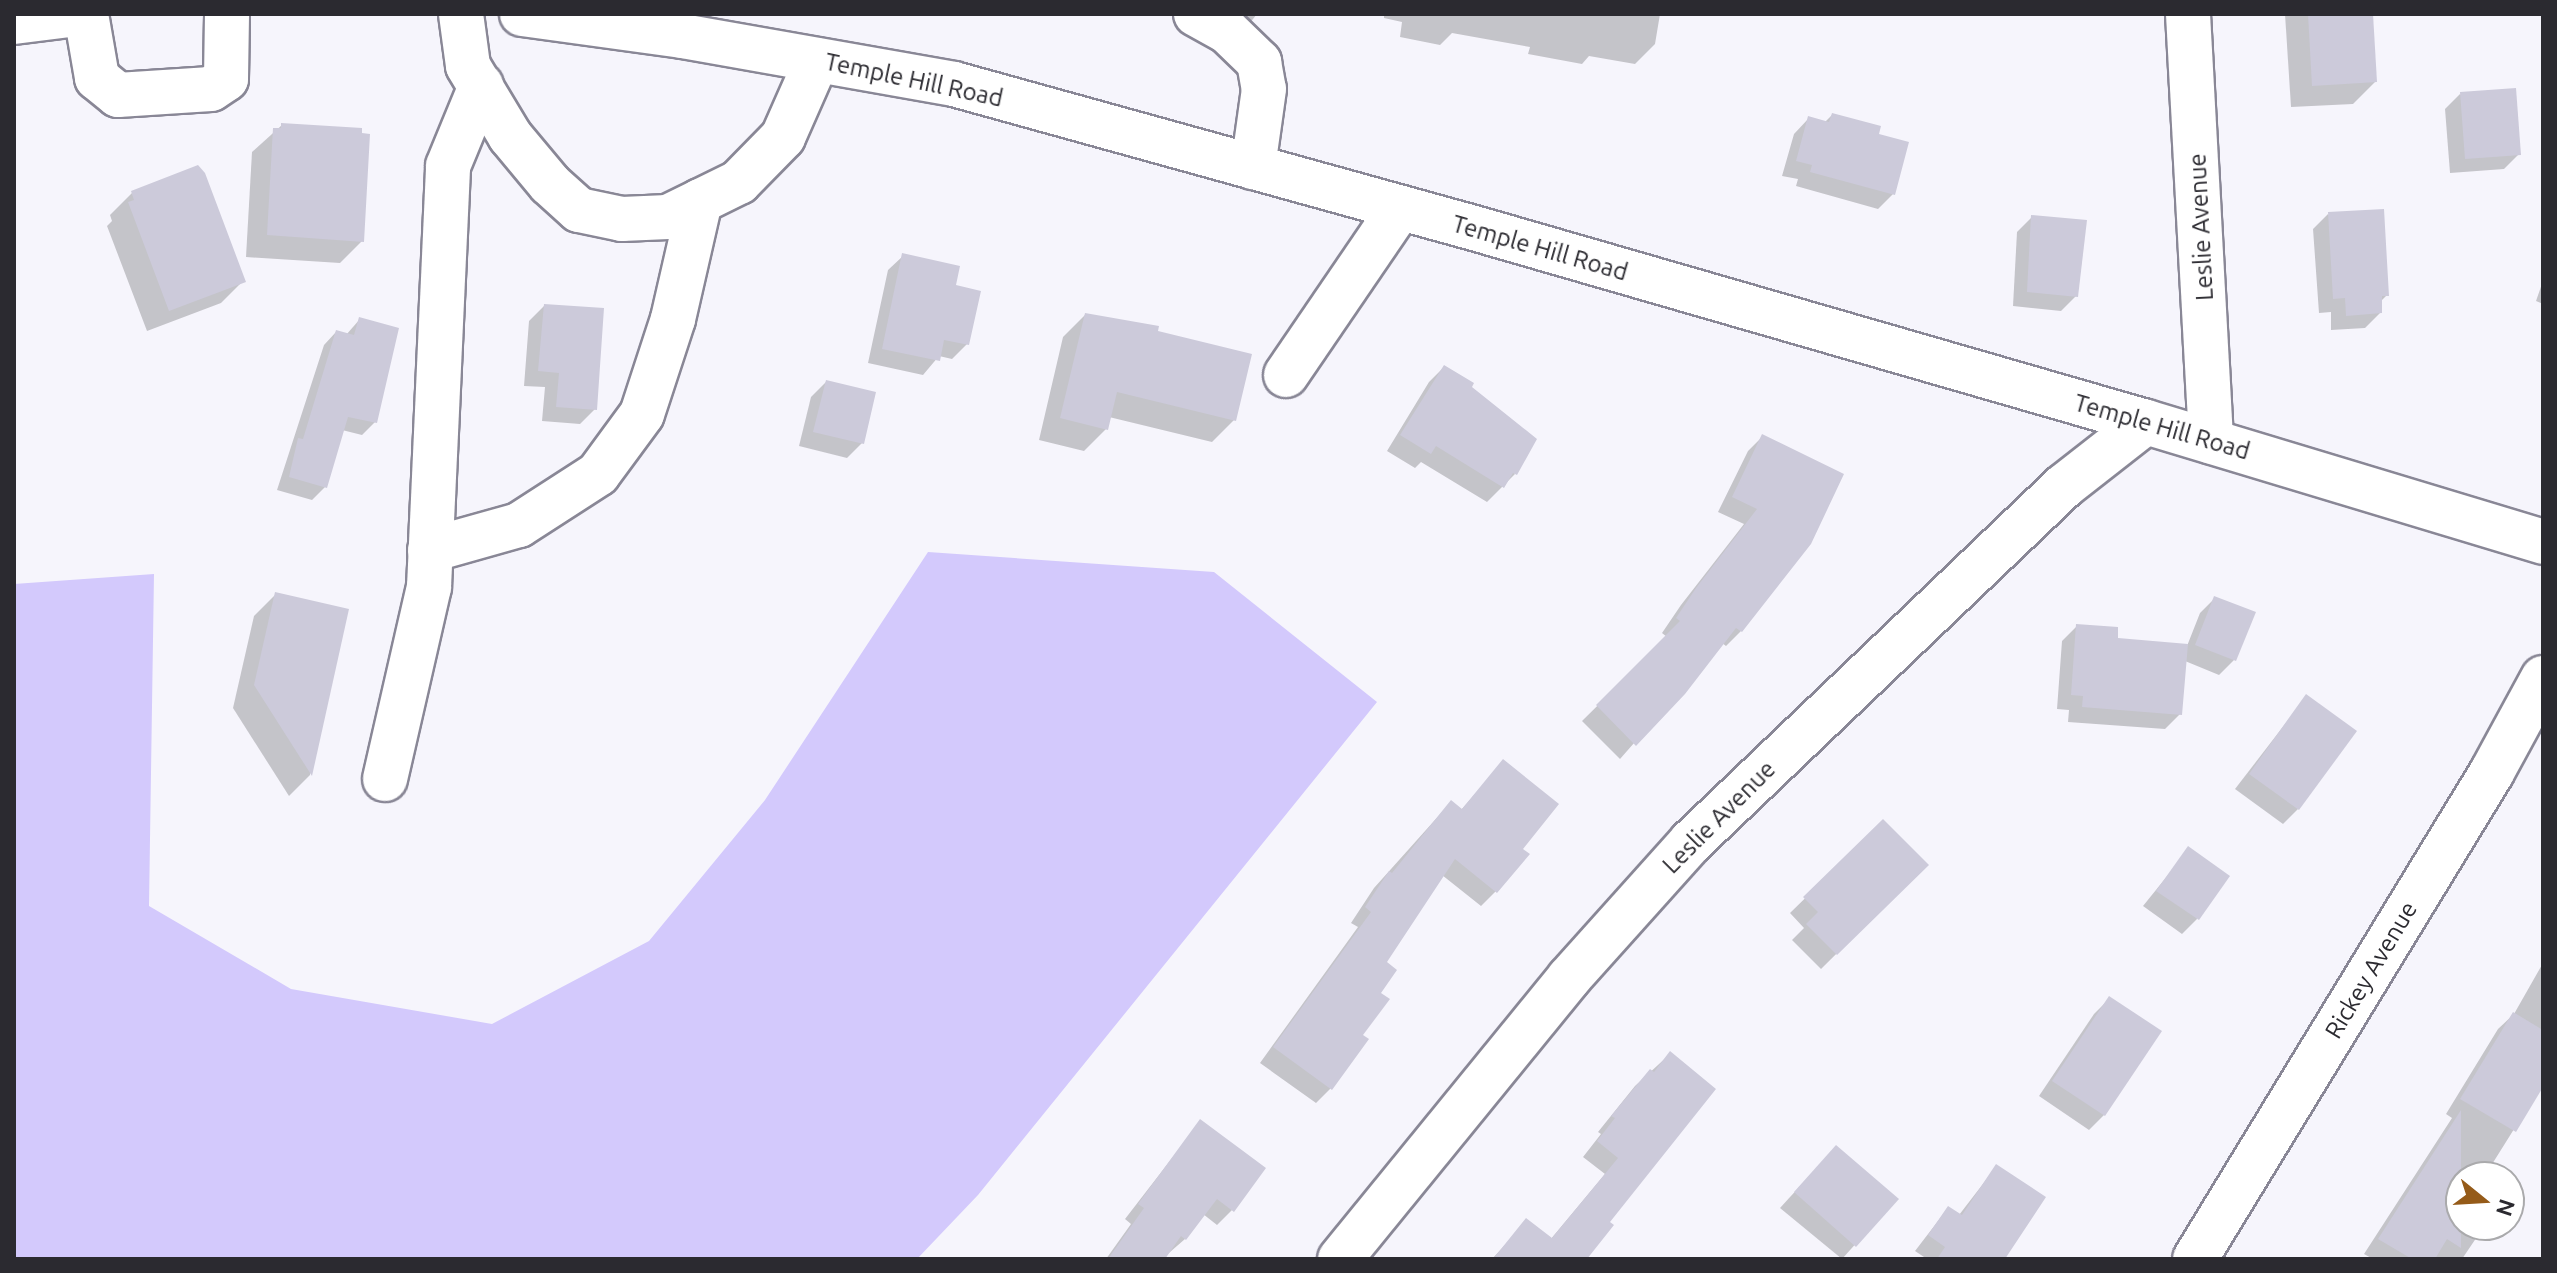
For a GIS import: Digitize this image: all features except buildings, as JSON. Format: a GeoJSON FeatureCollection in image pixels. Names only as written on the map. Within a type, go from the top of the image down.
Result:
{"type":"FeatureCollection","features":[{"type":"Feature","properties":{"kind":"street"},"geometry":{"type":"LineString","coordinates":[[27,19],[77,14]]}},
{"type":"Feature","properties":{"kind":"street"},"geometry":{"type":"LineString","coordinates":[[86,14],[97,78],[118,95],[211,89],[226,79],[227,14]]}},
{"type":"Feature","properties":{"kind":"street"},"geometry":{"type":"LineString","coordinates":[[461,14],[468,66],[510,136],[550,184],[579,210],[622,219],[668,217],[739,182],[783,137],[817,60]]}},
{"type":"Feature","properties":{"kind":"street","name":"Temple Hill Road"},"geometry":{"type":"LineString","coordinates":[[522,14],[682,36],[954,84],[2146,422],[2543,542]]}},
{"type":"Feature","properties":{"kind":"street"},"geometry":{"type":"LineString","coordinates":[[1196,14],[1227,31],[1259,62],[1264,89],[1253,167]]}},
{"type":"Feature","properties":{"kind":"street","name":"Leslie Avenue"},"geometry":{"type":"LineString","coordinates":[[2188,14],[2211,441]]}},
{"type":"Feature","properties":{"kind":"street"},"geometry":{"type":"LineString","coordinates":[[385,779],[429,587],[448,166],[481,86]]}},
{"type":"Feature","properties":{"kind":"street"},"geometry":{"type":"LineString","coordinates":[[430,550],[519,525],[598,474],[642,414],[673,319],[700,201]]}},
{"type":"Feature","properties":{"kind":"street"},"geometry":{"type":"LineString","coordinates":[[1286,375],[1400,208]]}},
{"type":"Feature","properties":{"kind":"street","name":"Leslie Avenue"},"geometry":{"type":"LineString","coordinates":[[1340,1259],[1569,978],[1691,842],[2064,486],[2146,422]]}},
{"type":"Feature","properties":{"kind":"street","name":"Rickey Avenue"},"geometry":{"type":"LineString","coordinates":[[2195,1259],[2492,772],[2543,678]]}},
{"type":"Feature","properties":{"kind":"shaded area"},"geometry":{"type":"Polygon","coordinates":[[[928,552],[1214,572],[1377,702],[978,1195],[917,1259],[14,1259],[14,584],[154,574],[149,906],[291,989],[492,1024],[649,941],[765,800],[928,552]]]}}]}
